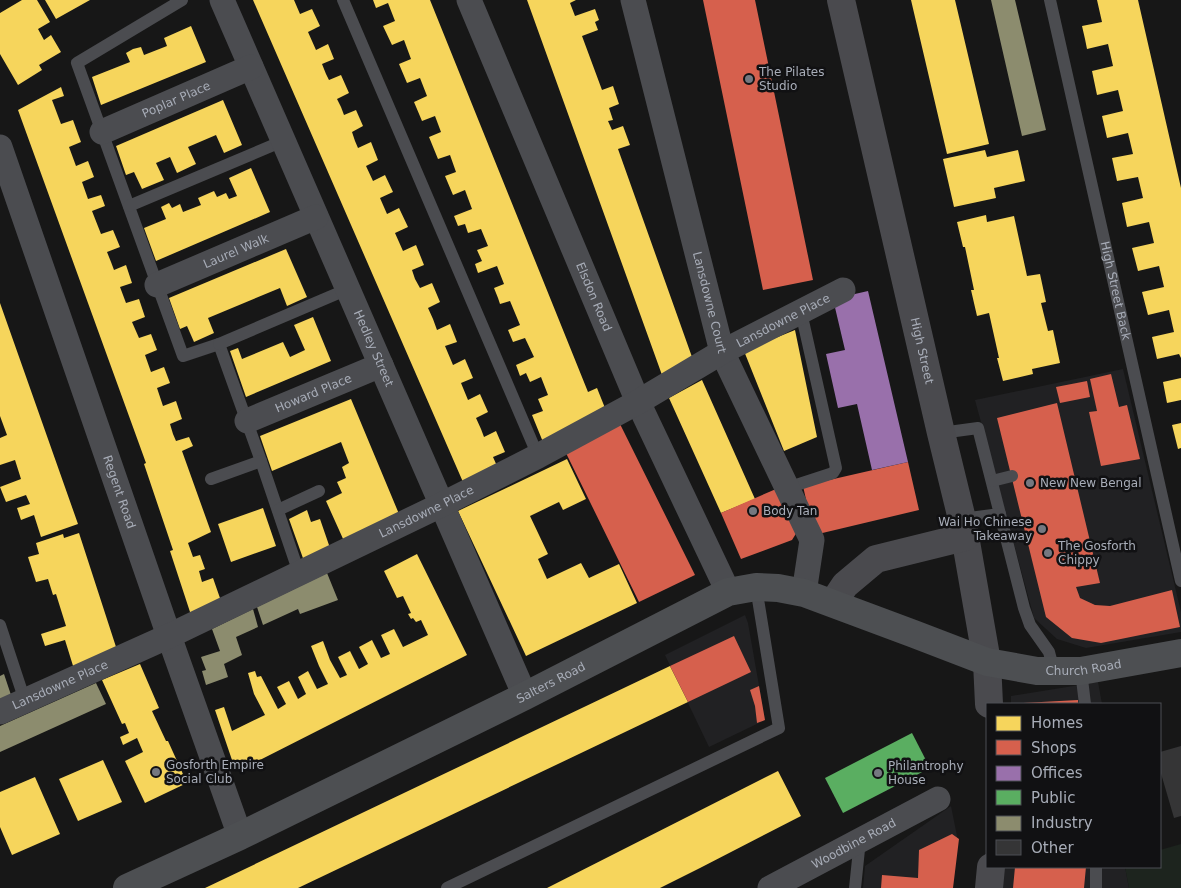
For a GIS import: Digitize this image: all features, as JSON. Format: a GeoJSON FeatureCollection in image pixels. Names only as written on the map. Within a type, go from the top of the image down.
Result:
{"type":"FeatureCollection","features":[{"type":"Feature","properties":{"kind":"main road","name":"High Street"},"geometry":{"type":"LineString","coordinates":[[841,0],[964,528],[986,662],[989,703]]}},
{"type":"Feature","properties":{"kind":"main road"},"geometry":{"type":"LineString","coordinates":[[833,604],[845,584],[876,559],[964,528]]}},
{"type":"Feature","properties":{"kind":"main road","name":"Salters Road"},"geometry":{"type":"LineString","coordinates":[[132,887],[525,696],[728,592],[756,587],[804,592],[986,662]]}},
{"type":"Feature","properties":{"kind":"main road","name":"Church Road"},"geometry":{"type":"LineString","coordinates":[[986,662],[1037,671],[1081,671],[1181,653]]}},
{"type":"Feature","properties":{"kind":"main road"},"geometry":{"type":"LineString","coordinates":[[989,888],[990,868]]}},
{"type":"Feature","properties":{"kind":"street","name":"Hedley Street"},"geometry":{"type":"LineString","coordinates":[[222,0],[525,696]]}},
{"type":"Feature","properties":{"kind":"street","name":"Elsdon Road"},"geometry":{"type":"LineString","coordinates":[[469,0],[638,402],[728,592]]}},
{"type":"Feature","properties":{"kind":"street","name":"Lansdowne Court"},"geometry":{"type":"LineString","coordinates":[[633,0],[722,352],[812,540],[804,592]]}},
{"type":"Feature","properties":{"kind":"street","name":"Poplar Place"},"geometry":{"type":"LineString","coordinates":[[102,132],[251,67]]}},
{"type":"Feature","properties":{"kind":"street","name":"Regent Road"},"geometry":{"type":"LineString","coordinates":[[0,147],[240,836]]}},
{"type":"Feature","properties":{"kind":"street","name":"Laurel Walk"},"geometry":{"type":"LineString","coordinates":[[158,285],[316,217]]}},
{"type":"Feature","properties":{"kind":"street","name":"Lansdowne Place"},"geometry":{"type":"LineString","coordinates":[[0,712],[169,636],[441,505],[538,456],[638,402],[722,352],[843,290]]}},
{"type":"Feature","properties":{"kind":"street","name":"Howard Place"},"geometry":{"type":"LineString","coordinates":[[247,421],[381,365]]}},
{"type":"Feature","properties":{"kind":"street","name":"Woodbine Road"},"geometry":{"type":"LineString","coordinates":[[770,888],[938,799]]}},
{"type":"Feature","properties":{"kind":"lane"},"geometry":{"type":"LineString","coordinates":[[182,0],[77,63],[183,356],[219,344],[348,289]]}},
{"type":"Feature","properties":{"kind":"lane"},"geometry":{"type":"LineString","coordinates":[[343,0],[538,456]]}},
{"type":"Feature","properties":{"kind":"lane","name":"High Street Back"},"geometry":{"type":"LineString","coordinates":[[1050,0],[1181,581]]}},
{"type":"Feature","properties":{"kind":"lane"},"geometry":{"type":"LineString","coordinates":[[129,206],[283,141]]}},
{"type":"Feature","properties":{"kind":"lane"},"geometry":{"type":"LineString","coordinates":[[787,488],[833,474],[836,468],[801,312]]}},
{"type":"Feature","properties":{"kind":"lane"},"geometry":{"type":"LineString","coordinates":[[219,344],[299,573]]}},
{"type":"Feature","properties":{"kind":"lane"},"geometry":{"type":"LineString","coordinates":[[941,433],[978,428],[1024,608],[1030,625],[1049,652],[1054,671]]}},
{"type":"Feature","properties":{"kind":"lane"},"geometry":{"type":"LineString","coordinates":[[211,479],[261,461]]}},
{"type":"Feature","properties":{"kind":"lane"},"geometry":{"type":"LineString","coordinates":[[992,481],[1012,476]]}},
{"type":"Feature","properties":{"kind":"lane"},"geometry":{"type":"LineString","coordinates":[[278,510],[319,491]]}},
{"type":"Feature","properties":{"kind":"lane"},"geometry":{"type":"LineString","coordinates":[[964,528],[1000,514]]}},
{"type":"Feature","properties":{"kind":"lane"},"geometry":{"type":"LineString","coordinates":[[447,888],[779,728],[756,587]]}},
{"type":"Feature","properties":{"kind":"lane"},"geometry":{"type":"LineString","coordinates":[[0,625],[26,701]]}},
{"type":"Feature","properties":{"kind":"lane"},"geometry":{"type":"LineString","coordinates":[[1081,671],[1085,703]]}},
{"type":"Feature","properties":{"kind":"lane"},"geometry":{"type":"LineString","coordinates":[[855,888],[860,840]]}},
{"type":"Feature","properties":{"kind":"lane"},"geometry":{"type":"LineString","coordinates":[[1096,868],[1096,888]]}},
{"type":"Feature","properties":{"kind":"shaded area"},"geometry":{"type":"Polygon","coordinates":[[[1123,369],[1181,612],[1181,632],[1086,648],[1057,639],[1034,618],[975,400],[1123,369]]]}},
{"type":"Feature","properties":{"kind":"shaded area"},"geometry":{"type":"Polygon","coordinates":[[[745,615],[765,720],[709,747],[665,655],[745,615]]]}},
{"type":"Feature","properties":{"kind":"shaded area"},"geometry":{"type":"Polygon","coordinates":[[[1098,682],[1102,703],[1011,703],[1011,696],[1098,682]]]}},
{"type":"Feature","properties":{"kind":"shaded area"},"geometry":{"type":"Polygon","coordinates":[[[951,806],[957,836],[952,888],[863,888],[865,866],[951,806]]]}},
{"type":"Feature","properties":{"kind":"shaded area"},"geometry":{"type":"Polygon","coordinates":[[[1181,844],[1181,888],[1129,888],[1125,868],[1161,868],[1161,850],[1181,844]]]}},
{"type":"Feature","properties":{"kind":"shaded area"},"geometry":{"type":"Polygon","coordinates":[[[1004,868],[1125,868],[1129,888],[1001,888],[1004,868]]]}},
{"type":"Feature","properties":{"kind":"building: Homes"},"geometry":{"type":"Polygon","coordinates":[[[22,0],[37,0],[50,22],[38,29],[44,40],[51,35],[61,52],[39,65],[42,70],[18,85],[0,54],[0,13],[22,0]]]}},
{"type":"Feature","properties":{"kind":"building: Homes"},"geometry":{"type":"Polygon","coordinates":[[[45,0],[90,0],[56,19],[45,0]]]}},
{"type":"Feature","properties":{"kind":"building: Homes"},"geometry":{"type":"Polygon","coordinates":[[[253,0],[294,0],[300,14],[312,9],[320,26],[308,32],[316,50],[328,44],[334,59],[322,64],[326,74],[329,80],[341,75],[349,93],[337,99],[344,115],[356,110],[363,126],[352,132],[358,148],[371,142],[378,160],[366,166],[373,181],[385,175],[393,192],[380,198],[387,214],[399,208],[408,227],[395,233],[403,251],[416,245],[424,265],[412,270],[415,279],[420,288],[432,283],[440,302],[428,308],[437,330],[450,324],[457,342],[445,346],[453,365],[465,359],[473,378],[461,383],[468,400],[480,394],[488,412],[476,418],[484,437],[496,431],[505,452],[493,457],[497,466],[463,482],[253,0]]]}},
{"type":"Feature","properties":{"kind":"building: Homes"},"geometry":{"type":"Polygon","coordinates":[[[373,0],[430,0],[588,392],[597,388],[605,408],[543,442],[532,415],[543,411],[538,399],[548,395],[541,377],[530,382],[526,373],[520,376],[516,365],[534,357],[525,338],[513,342],[508,330],[520,325],[510,301],[500,304],[494,288],[504,284],[497,266],[478,273],[475,264],[482,261],[477,250],[488,246],[481,229],[468,233],[465,224],[458,226],[454,216],[472,209],[465,190],[453,195],[445,176],[456,172],[450,155],[438,159],[429,137],[441,132],[435,116],[422,121],[414,102],[427,96],[420,78],[407,83],[399,64],[411,59],[404,40],[392,45],[383,26],[395,21],[388,3],[376,8],[373,0]]]}},
{"type":"Feature","properties":{"kind":"building: Homes"},"geometry":{"type":"Polygon","coordinates":[[[527,0],[576,0],[570,3],[575,16],[595,9],[599,20],[595,22],[598,30],[582,36],[602,90],[613,86],[619,104],[609,108],[613,120],[608,121],[612,130],[623,126],[630,145],[618,149],[692,357],[662,375],[527,0]]]}},
{"type":"Feature","properties":{"kind":"building: Homes"},"geometry":{"type":"Polygon","coordinates":[[[911,0],[955,0],[989,144],[947,154],[911,0]]]}},
{"type":"Feature","properties":{"kind":"building: Homes"},"geometry":{"type":"Polygon","coordinates":[[[1097,0],[1138,0],[1181,188],[1181,358],[1179,354],[1157,359],[1152,337],[1174,332],[1169,310],[1148,315],[1142,292],[1164,287],[1159,266],[1138,271],[1132,248],[1154,243],[1149,222],[1127,227],[1122,203],[1143,198],[1138,177],[1117,181],[1112,158],[1133,154],[1128,133],[1107,138],[1102,116],[1123,111],[1118,90],[1097,95],[1092,71],[1113,66],[1108,44],[1087,49],[1082,26],[1102,22],[1097,0]]]}},
{"type":"Feature","properties":{"kind":"building: Homes"},"geometry":{"type":"Polygon","coordinates":[[[191,26],[206,62],[101,105],[92,77],[130,62],[126,53],[133,49],[141,47],[144,55],[167,46],[164,38],[191,26]]]}},
{"type":"Feature","properties":{"kind":"building: Homes"},"geometry":{"type":"Polygon","coordinates":[[[61,87],[64,96],[52,100],[61,124],[73,120],[81,142],[69,147],[76,166],[88,161],[94,177],[82,182],[88,199],[101,195],[105,206],[92,211],[101,234],[113,230],[120,247],[107,252],[114,270],[126,265],[132,283],[120,287],[126,303],[139,299],[145,317],[132,322],[139,338],[151,334],[157,350],[145,355],[151,372],[164,367],[170,383],[157,388],[163,406],[176,401],[182,419],[170,424],[173,434],[176,441],[189,437],[193,446],[182,451],[211,532],[188,543],[193,557],[200,555],[205,569],[199,571],[202,582],[213,578],[221,601],[191,615],[170,551],[173,550],[144,464],[146,463],[18,110],[61,87]]]}},
{"type":"Feature","properties":{"kind":"building: Homes"},"geometry":{"type":"Polygon","coordinates":[[[223,100],[242,145],[224,153],[216,135],[188,147],[196,164],[177,173],[170,157],[156,163],[164,180],[142,189],[134,172],[126,175],[116,146],[223,100]]]}},
{"type":"Feature","properties":{"kind":"building: Homes"},"geometry":{"type":"Polygon","coordinates":[[[985,150],[987,157],[1018,150],[1025,181],[994,188],[996,198],[954,207],[943,159],[985,150]]]}},
{"type":"Feature","properties":{"kind":"building: Homes"},"geometry":{"type":"Polygon","coordinates":[[[251,168],[270,212],[156,261],[144,228],[166,219],[161,207],[169,203],[172,208],[180,204],[183,212],[201,205],[198,198],[214,191],[217,197],[226,193],[229,199],[237,196],[229,178],[251,168]]]}},
{"type":"Feature","properties":{"kind":"building: Homes"},"geometry":{"type":"Polygon","coordinates":[[[986,215],[987,222],[1014,216],[1027,276],[1040,274],[1046,302],[1041,303],[1048,331],[1053,330],[1060,363],[1032,369],[1033,374],[1003,381],[989,313],[977,316],[965,247],[963,247],[957,222],[986,215]]]}},
{"type":"Feature","properties":{"kind":"building: Homes"},"geometry":{"type":"Polygon","coordinates":[[[286,249],[307,297],[287,306],[280,288],[208,318],[214,333],[194,342],[187,326],[180,329],[169,298],[286,249]]]}},
{"type":"Feature","properties":{"kind":"building: Homes"},"geometry":{"type":"Polygon","coordinates":[[[0,303],[78,524],[41,537],[34,515],[21,520],[17,508],[30,504],[26,495],[6,502],[0,487],[21,479],[15,460],[0,465],[0,438],[7,435],[0,416],[0,303]]]}},
{"type":"Feature","properties":{"kind":"building: Homes"},"geometry":{"type":"Polygon","coordinates":[[[313,317],[331,361],[246,397],[230,351],[238,348],[242,359],[283,342],[290,357],[305,350],[294,325],[313,317]]]}},
{"type":"Feature","properties":{"kind":"building: Homes"},"geometry":{"type":"Polygon","coordinates":[[[795,330],[817,437],[784,451],[744,351],[795,330]]]}},
{"type":"Feature","properties":{"kind":"building: Homes"},"geometry":{"type":"Polygon","coordinates":[[[1181,378],[1181,400],[1167,403],[1163,382],[1181,378]]]}},
{"type":"Feature","properties":{"kind":"building: Homes"},"geometry":{"type":"Polygon","coordinates":[[[702,380],[755,499],[721,513],[669,398],[702,380]]]}},
{"type":"Feature","properties":{"kind":"building: Homes"},"geometry":{"type":"Polygon","coordinates":[[[351,399],[399,514],[344,541],[326,501],[342,493],[337,482],[346,478],[342,467],[349,463],[341,442],[272,471],[260,436],[351,399]]]}},
{"type":"Feature","properties":{"kind":"building: Homes"},"geometry":{"type":"Polygon","coordinates":[[[1181,423],[1181,448],[1178,449],[1172,425],[1181,423]]]}},
{"type":"Feature","properties":{"kind":"building: Homes"},"geometry":{"type":"Polygon","coordinates":[[[567,459],[586,499],[563,510],[559,502],[530,516],[548,554],[538,559],[547,579],[581,563],[589,578],[619,564],[637,603],[526,656],[458,511],[567,459]]]}},
{"type":"Feature","properties":{"kind":"building: Homes"},"geometry":{"type":"Polygon","coordinates":[[[263,508],[276,546],[231,562],[218,524],[263,508]]]}},
{"type":"Feature","properties":{"kind":"building: Homes"},"geometry":{"type":"Polygon","coordinates":[[[307,510],[311,522],[320,519],[330,548],[304,561],[289,519],[307,510]]]}},
{"type":"Feature","properties":{"kind":"building: Homes"},"geometry":{"type":"Polygon","coordinates":[[[79,533],[117,650],[74,669],[65,640],[45,646],[41,634],[66,626],[56,594],[53,595],[48,579],[36,582],[28,557],[39,554],[36,543],[63,534],[64,538],[79,533]]]}},
{"type":"Feature","properties":{"kind":"building: Homes"},"geometry":{"type":"Polygon","coordinates":[[[417,554],[467,655],[238,771],[232,760],[215,710],[224,707],[232,731],[265,715],[254,694],[248,673],[255,671],[257,677],[261,676],[278,709],[286,704],[277,687],[289,681],[298,699],[306,694],[298,677],[308,671],[317,689],[328,684],[311,646],[323,641],[330,660],[340,678],[347,675],[338,657],[350,651],[359,669],[368,664],[359,647],[372,640],[381,658],[390,654],[381,635],[394,629],[403,647],[428,635],[421,620],[416,622],[413,618],[411,619],[408,614],[411,613],[403,596],[397,598],[384,571],[417,554]]]}},
{"type":"Feature","properties":{"kind":"building: Homes"},"geometry":{"type":"Polygon","coordinates":[[[140,664],[159,708],[152,711],[187,783],[145,803],[125,761],[143,752],[137,738],[123,745],[120,737],[129,733],[125,723],[122,724],[102,680],[140,664]]]}},
{"type":"Feature","properties":{"kind":"building: Homes"},"geometry":{"type":"Polygon","coordinates":[[[670,666],[688,702],[298,888],[205,888],[670,666]]]}},
{"type":"Feature","properties":{"kind":"building: Homes"},"geometry":{"type":"Polygon","coordinates":[[[103,760],[122,802],[78,821],[59,779],[103,760]]]}},
{"type":"Feature","properties":{"kind":"building: Homes"},"geometry":{"type":"Polygon","coordinates":[[[778,771],[801,816],[700,868],[660,888],[547,888],[778,771]]]}},
{"type":"Feature","properties":{"kind":"building: Homes"},"geometry":{"type":"Polygon","coordinates":[[[35,777],[60,834],[12,855],[0,827],[0,792],[35,777]]]}},
{"type":"Feature","properties":{"kind":"building: Shops"},"geometry":{"type":"Polygon","coordinates":[[[703,0],[755,0],[813,280],[763,290],[703,0]]]}},
{"type":"Feature","properties":{"kind":"building: Shops"},"geometry":{"type":"Polygon","coordinates":[[[1111,374],[1119,407],[1127,405],[1140,459],[1101,466],[1089,412],[1097,411],[1090,379],[1111,374]]]}},
{"type":"Feature","properties":{"kind":"building: Shops"},"geometry":{"type":"Polygon","coordinates":[[[1087,381],[1090,397],[1060,403],[1056,387],[1087,381]]]}},
{"type":"Feature","properties":{"kind":"building: Shops"},"geometry":{"type":"Polygon","coordinates":[[[1057,403],[1100,583],[1076,587],[1080,598],[1095,605],[1110,606],[1172,590],[1180,627],[1101,643],[1072,638],[1046,617],[997,418],[1057,403]]]}},
{"type":"Feature","properties":{"kind":"building: Shops"},"geometry":{"type":"Polygon","coordinates":[[[620,424],[695,575],[639,602],[565,451],[620,424]]]}},
{"type":"Feature","properties":{"kind":"building: Shops"},"geometry":{"type":"Polygon","coordinates":[[[908,462],[919,510],[814,535],[803,486],[908,462]]]}},
{"type":"Feature","properties":{"kind":"building: Shops"},"geometry":{"type":"Polygon","coordinates":[[[776,489],[797,532],[792,540],[741,559],[721,513],[776,489]]]}},
{"type":"Feature","properties":{"kind":"building: Shops"},"geometry":{"type":"Polygon","coordinates":[[[734,636],[751,672],[688,702],[670,666],[734,636]]]}},
{"type":"Feature","properties":{"kind":"building: Shops"},"geometry":{"type":"Polygon","coordinates":[[[759,686],[765,720],[757,723],[755,706],[750,690],[759,686]]]}},
{"type":"Feature","properties":{"kind":"building: Shops"},"geometry":{"type":"Polygon","coordinates":[[[1078,700],[1078,703],[1023,703],[1078,700]]]}},
{"type":"Feature","properties":{"kind":"building: Shops"},"geometry":{"type":"Polygon","coordinates":[[[952,834],[959,839],[953,888],[881,888],[882,875],[918,878],[919,850],[952,834]]]}},
{"type":"Feature","properties":{"kind":"building: Shops"},"geometry":{"type":"Polygon","coordinates":[[[1015,868],[1086,868],[1084,888],[1013,888],[1015,868]]]}},
{"type":"Feature","properties":{"kind":"building: Offices"},"geometry":{"type":"Polygon","coordinates":[[[868,291],[908,462],[872,470],[857,404],[838,408],[826,354],[845,350],[833,299],[868,291]]]}},
{"type":"Feature","properties":{"kind":"building: Public","name":"Philantrophy House"},"geometry":{"type":"Polygon","coordinates":[[[912,733],[930,768],[843,813],[825,778],[912,733]]]}},
{"type":"Feature","properties":{"kind":"building: Industry"},"geometry":{"type":"Polygon","coordinates":[[[991,0],[1015,0],[1046,130],[1022,136],[991,0]]]}},
{"type":"Feature","properties":{"kind":"building: Industry"},"geometry":{"type":"Polygon","coordinates":[[[327,573],[338,600],[300,614],[298,609],[263,625],[257,607],[327,573]]]}},
{"type":"Feature","properties":{"kind":"building: Industry"},"geometry":{"type":"Polygon","coordinates":[[[253,609],[258,627],[236,637],[242,655],[224,664],[228,677],[206,685],[202,671],[206,670],[201,657],[220,651],[212,629],[253,609]]]}},
{"type":"Feature","properties":{"kind":"building: Industry"},"geometry":{"type":"Polygon","coordinates":[[[4,674],[12,698],[0,702],[0,676],[4,674]]]}},
{"type":"Feature","properties":{"kind":"building: Industry"},"geometry":{"type":"Polygon","coordinates":[[[96,683],[106,704],[0,752],[0,726],[96,683]]]}},
{"type":"Feature","properties":{"kind":"building: Other"},"geometry":{"type":"Polygon","coordinates":[[[1181,746],[1181,816],[1174,818],[1161,773],[1161,752],[1181,746]]]}},
{"type":"Feature","properties":{"kind":"place","name":"The Pilates Studio"},"geometry":{"type":"Point","coordinates":[749,79]}},
{"type":"Feature","properties":{"kind":"place","name":"New New Bengal"},"geometry":{"type":"Point","coordinates":[1030,483]}},
{"type":"Feature","properties":{"kind":"place","name":"Body Tan"},"geometry":{"type":"Point","coordinates":[753,511]}},
{"type":"Feature","properties":{"kind":"place","name":"Wai Ho Chinese Takeaway"},"geometry":{"type":"Point","coordinates":[1042,529]}},
{"type":"Feature","properties":{"kind":"place","name":"The Gosforth Chippy"},"geometry":{"type":"Point","coordinates":[1048,553]}},
{"type":"Feature","properties":{"kind":"place","name":"Gosforth Empire Social Club"},"geometry":{"type":"Point","coordinates":[156,772]}},
{"type":"Feature","properties":{"kind":"place","name":"Philantrophy House"},"geometry":{"type":"Point","coordinates":[878,773]}}]}
